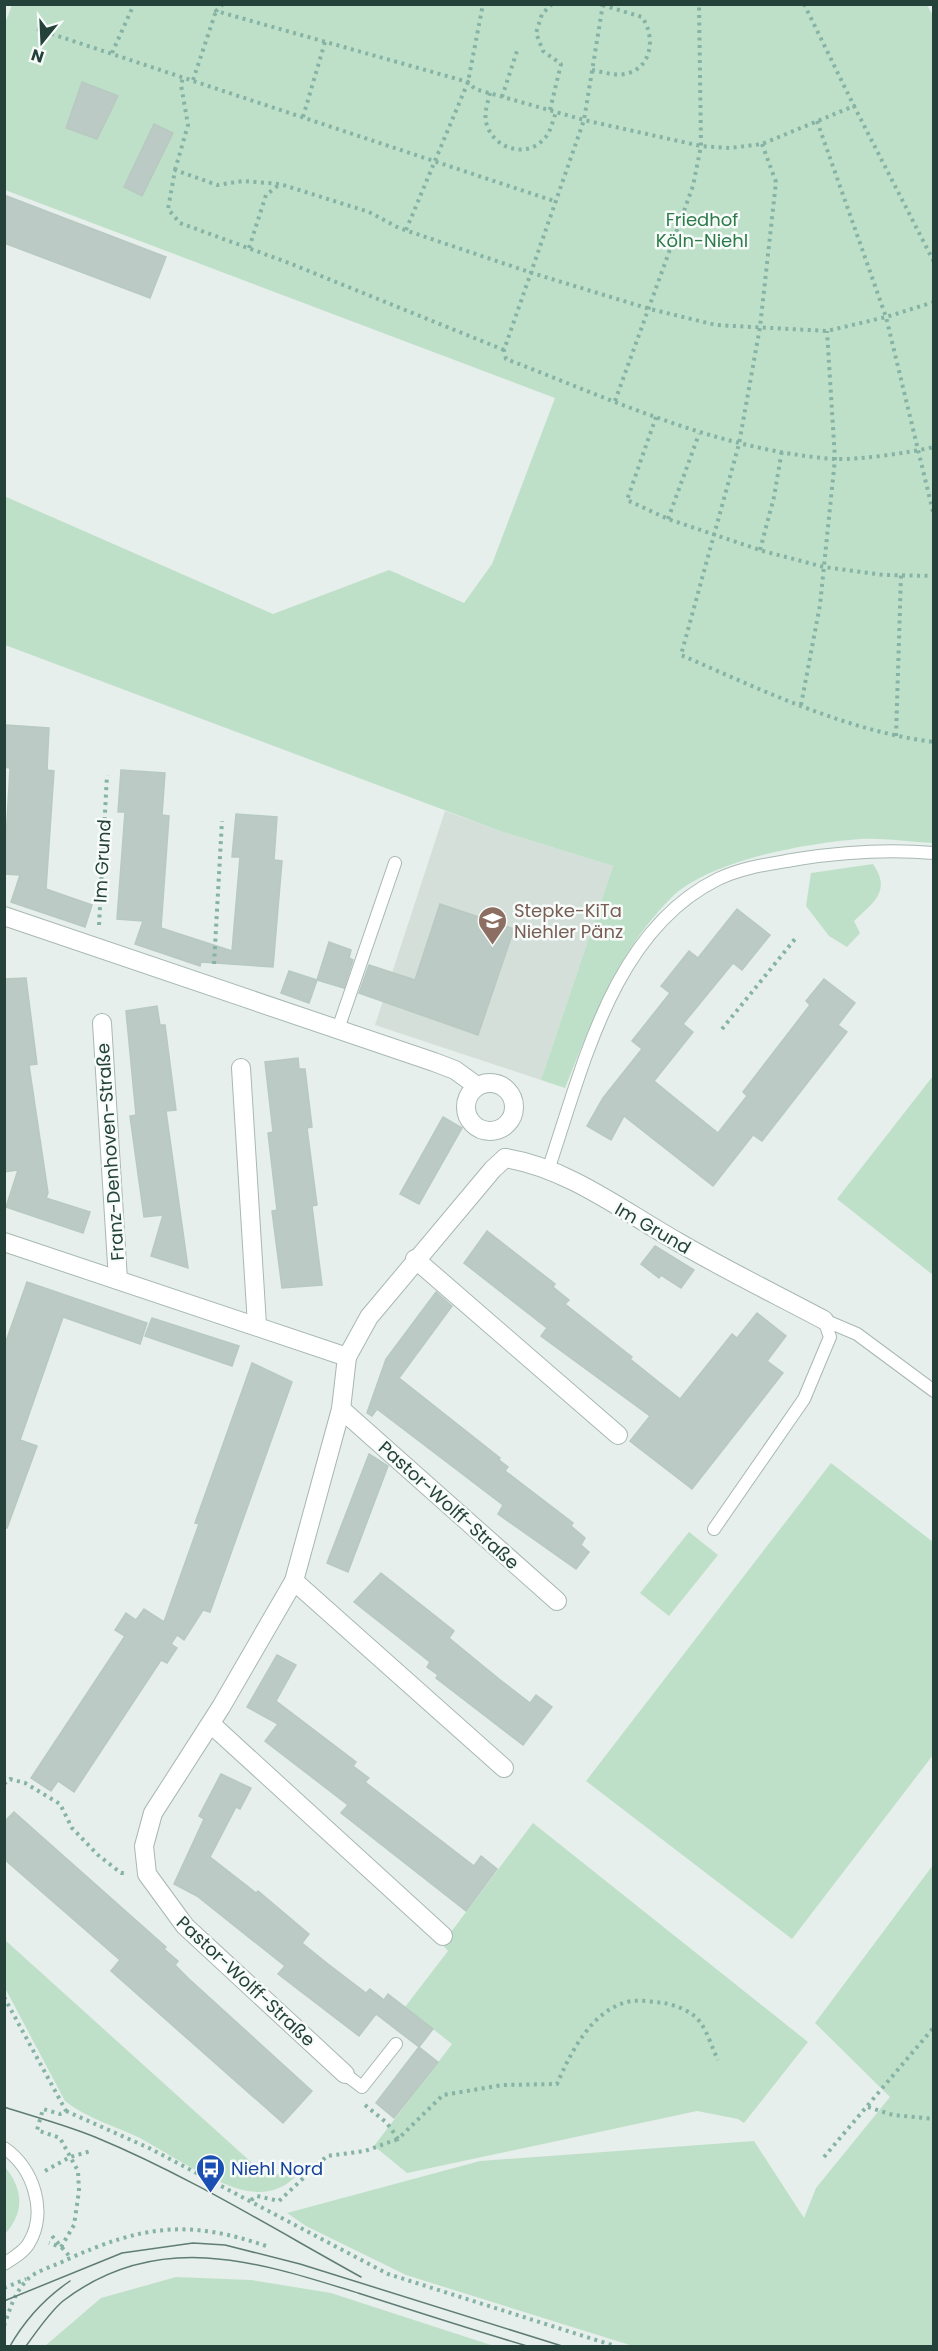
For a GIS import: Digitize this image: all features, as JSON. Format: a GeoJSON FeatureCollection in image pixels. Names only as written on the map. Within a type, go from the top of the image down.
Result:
{"type":"FeatureCollection","features":[{"type":"Feature","properties":{"kind":"street"},"geometry":{"type":"LineString","coordinates":[[4,916],[455,1070],[477,1086]]}},
{"type":"Feature","properties":{"kind":"street","name":"Franz-Denhoven-Straße"},"geometry":{"type":"LineString","coordinates":[[102,1023],[118,1280]]}},
{"type":"Feature","properties":{"kind":"street"},"geometry":{"type":"LineString","coordinates":[[241,1068],[257,1325]]}},
{"type":"Feature","properties":{"kind":"street"},"geometry":{"type":"LineString","coordinates":[[492,1083],[507,1089],[514,1103],[512,1119],[500,1130],[492,1132],[477,1128],[466,1115],[467,1099],[477,1086],[492,1083]]}},
{"type":"Feature","properties":{"kind":"street"},"geometry":{"type":"LineString","coordinates":[[147,1874],[144,1846],[153,1813],[211,1724],[294,1581],[341,1408],[347,1357],[369,1317],[415,1258],[505,1158],[492,1132]]}},
{"type":"Feature","properties":{"kind":"street","name":"Im Grund"},"geometry":{"type":"LineString","coordinates":[[505,1158],[527,1162],[548,1170],[824,1320]]}},
{"type":"Feature","properties":{"kind":"street","name":"Franz-Denhoven-Straße"},"geometry":{"type":"LineString","coordinates":[[4,1242],[347,1357]]}},
{"type":"Feature","properties":{"kind":"street"},"geometry":{"type":"LineString","coordinates":[[415,1258],[618,1435]]}},
{"type":"Feature","properties":{"kind":"street","name":"Pastor-Wolff-Straße"},"geometry":{"type":"LineString","coordinates":[[341,1408],[557,1601]]}},
{"type":"Feature","properties":{"kind":"street"},"geometry":{"type":"LineString","coordinates":[[294,1581],[504,1768]]}},
{"type":"Feature","properties":{"kind":"street"},"geometry":{"type":"LineString","coordinates":[[211,1724],[443,1936]]}},
{"type":"Feature","properties":{"kind":"street","name":"Pastor-Wolff-Straße"},"geometry":{"type":"LineString","coordinates":[[147,1874],[185,1926],[345,2074]]}},
{"type":"Feature","properties":{"kind":"lane"},"geometry":{"type":"LineString","coordinates":[[548,1170],[601,1018],[614,991],[639,949],[661,923],[688,897],[719,878],[749,867],[862,850],[933,853]]}},
{"type":"Feature","properties":{"kind":"lane"},"geometry":{"type":"LineString","coordinates":[[338,1029],[395,863]]}},
{"type":"Feature","properties":{"kind":"lane"},"geometry":{"type":"LineString","coordinates":[[824,1320],[857,1334],[933,1391]]}},
{"type":"Feature","properties":{"kind":"lane"},"geometry":{"type":"LineString","coordinates":[[714,1529],[804,1399],[830,1337],[824,1320]]}},
{"type":"Feature","properties":{"kind":"lane"},"geometry":{"type":"LineString","coordinates":[[345,2074],[362,2087],[396,2044]]}},
{"type":"Feature","properties":{"kind":"lane"},"geometry":{"type":"LineString","coordinates":[[4,2148],[20,2160],[32,2179],[37,2214],[35,2231],[29,2244],[4,2264]]}},
{"type":"Feature","properties":{"kind":"path"},"geometry":{"type":"LineString","coordinates":[[112,54],[134,4]]}},
{"type":"Feature","properties":{"kind":"path"},"geometry":{"type":"LineString","coordinates":[[193,80],[216,11],[223,4]]}},
{"type":"Feature","properties":{"kind":"path"},"geometry":{"type":"LineString","coordinates":[[405,230],[468,82],[483,4]]}},
{"type":"Feature","properties":{"kind":"path"},"geometry":{"type":"LineString","coordinates":[[550,110],[561,64],[543,51],[536,33],[542,14],[552,4]]}},
{"type":"Feature","properties":{"kind":"path"},"geometry":{"type":"LineString","coordinates":[[615,401],[693,186],[701,146],[699,4]]}},
{"type":"Feature","properties":{"kind":"path"},"geometry":{"type":"LineString","coordinates":[[804,4],[933,262]]}},
{"type":"Feature","properties":{"kind":"path"},"geometry":{"type":"LineString","coordinates":[[592,70],[611,74],[632,72],[644,62],[650,47],[650,32],[642,17],[602,5],[584,120],[504,350],[506,359],[699,434],[739,444],[835,459],[916,451],[933,447]]}},
{"type":"Feature","properties":{"kind":"path"},"geometry":{"type":"LineString","coordinates":[[216,11],[468,82],[475,89],[584,120],[701,146],[730,148],[762,144],[854,106]]}},
{"type":"Feature","properties":{"kind":"path"},"geometry":{"type":"LineString","coordinates":[[37,29],[557,202]]}},
{"type":"Feature","properties":{"kind":"path"},"geometry":{"type":"LineString","coordinates":[[303,117],[325,42]]}},
{"type":"Feature","properties":{"kind":"path"},"geometry":{"type":"LineString","coordinates":[[502,97],[517,51]]}},
{"type":"Feature","properties":{"kind":"path"},"geometry":{"type":"LineString","coordinates":[[183,77],[181,85],[188,125],[175,170],[168,209],[180,222],[504,350]]}},
{"type":"Feature","properties":{"kind":"path"},"geometry":{"type":"LineString","coordinates":[[490,93],[485,119],[489,132],[498,142],[509,148],[522,150],[535,146],[545,138],[556,112]]}},
{"type":"Feature","properties":{"kind":"path"},"geometry":{"type":"LineString","coordinates":[[817,121],[886,318],[933,516]]}},
{"type":"Feature","properties":{"kind":"path"},"geometry":{"type":"LineString","coordinates":[[762,144],[776,182],[760,327],[739,444],[681,655],[858,726],[896,736],[933,742]]}},
{"type":"Feature","properties":{"kind":"path"},"geometry":{"type":"LineString","coordinates":[[175,170],[217,185],[243,181],[280,184],[369,212],[405,230],[532,273],[650,309],[716,325],[827,330],[886,318],[933,302]]}},
{"type":"Feature","properties":{"kind":"path"},"geometry":{"type":"LineString","coordinates":[[249,248],[266,195],[280,184]]}},
{"type":"Feature","properties":{"kind":"path"},"geometry":{"type":"LineString","coordinates":[[801,705],[824,567],[835,459],[827,330]]}},
{"type":"Feature","properties":{"kind":"path"},"geometry":{"type":"LineString","coordinates":[[656,417],[627,500],[668,519],[760,550],[824,567],[933,576]]}},
{"type":"Feature","properties":{"kind":"path"},"geometry":{"type":"LineString","coordinates":[[668,519],[699,434]]}},
{"type":"Feature","properties":{"kind":"path"},"geometry":{"type":"LineString","coordinates":[[760,550],[774,497],[782,450]]}},
{"type":"Feature","properties":{"kind":"path"},"geometry":{"type":"LineString","coordinates":[[896,736],[901,575]]}},
{"type":"Feature","properties":{"kind":"path","name":"Im Grund"},"geometry":{"type":"LineString","coordinates":[[93,946],[99,930],[107,775]]}},
{"type":"Feature","properties":{"kind":"path"},"geometry":{"type":"LineString","coordinates":[[208,985],[214,970],[222,821]]}},
{"type":"Feature","properties":{"kind":"path"},"geometry":{"type":"LineString","coordinates":[[722,1029],[795,939]]}},
{"type":"Feature","properties":{"kind":"path"},"geometry":{"type":"LineString","coordinates":[[4,1784],[10,1779],[26,1783],[60,1804],[72,1828],[98,1856],[121,1873],[147,1874]]}},
{"type":"Feature","properties":{"kind":"path"},"geometry":{"type":"LineString","coordinates":[[4,1997],[66,2111],[149,2148],[388,2274],[615,2346]]}},
{"type":"Feature","properties":{"kind":"path"},"geometry":{"type":"LineString","coordinates":[[250,2200],[257,2196],[279,2201],[327,2156],[365,2151],[398,2139],[443,2095],[503,2085],[557,2084],[570,2052],[594,2025],[615,2007],[628,2002],[646,2001],[670,2004],[696,2018],[718,2060]]}},
{"type":"Feature","properties":{"kind":"path"},"geometry":{"type":"LineString","coordinates":[[824,2157],[933,2027]]}},
{"type":"Feature","properties":{"kind":"path"},"geometry":{"type":"LineString","coordinates":[[868,2107],[893,2115],[933,2119]]}},
{"type":"Feature","properties":{"kind":"path"},"geometry":{"type":"LineString","coordinates":[[369,2108],[387,2123],[398,2139]]}},
{"type":"Feature","properties":{"kind":"path"},"geometry":{"type":"LineString","coordinates":[[61,2247],[74,2225],[79,2191],[78,2171],[60,2138],[37,2130],[43,2109],[60,2114],[66,2111]]}},
{"type":"Feature","properties":{"kind":"path"},"geometry":{"type":"LineString","coordinates":[[32,2179],[70,2157],[91,2151]]}},
{"type":"Feature","properties":{"kind":"path"},"geometry":{"type":"LineString","coordinates":[[4,2288],[115,2240],[138,2234],[187,2229],[221,2232],[269,2247]]}},
{"type":"Feature","properties":{"kind":"path"},"geometry":{"type":"LineString","coordinates":[[52,2236],[71,2258]]}},
{"type":"Feature","properties":{"kind":"path"},"geometry":{"type":"LineString","coordinates":[[46,2242],[61,2247]]}},
{"type":"Feature","properties":{"kind":"path"},"geometry":{"type":"LineString","coordinates":[[4,2326],[7,2310],[27,2278]]}},
{"type":"Feature","properties":{"kind":"shaded area","name":"Stepke-KiTa Niehler Pänz"},"geometry":{"type":"Polygon","coordinates":[[[445,811],[500,831],[613,866],[541,1080],[375,1025],[445,811]]]}},
{"type":"Feature","properties":{"kind":"green space","name":"Friedhof Köln-Niehl"},"geometry":{"type":"Polygon","coordinates":[[[12,5],[927,5],[934,17],[933,843],[860,839],[787,849],[709,873],[688,885],[671,898],[653,918],[622,963],[597,1012],[565,1088],[541,1080],[613,866],[500,831],[5,645],[4,496],[273,614],[389,570],[464,603],[492,564],[555,398],[5,190],[4,26],[12,5]]]}},
{"type":"Feature","properties":{"kind":"green space"},"geometry":{"type":"Polygon","coordinates":[[[873,864],[881,882],[878,896],[854,921],[860,933],[847,947],[829,936],[806,906],[811,873],[873,864]]]}},
{"type":"Feature","properties":{"kind":"green space"},"geometry":{"type":"Polygon","coordinates":[[[933,1076],[933,1275],[837,1199],[933,1076]]]}},
{"type":"Feature","properties":{"kind":"green space"},"geometry":{"type":"Polygon","coordinates":[[[831,1463],[933,1542],[933,1755],[792,1939],[586,1781],[831,1463]]]}},
{"type":"Feature","properties":{"kind":"green space"},"geometry":{"type":"Polygon","coordinates":[[[689,1532],[718,1555],[669,1616],[640,1593],[689,1532]]]}},
{"type":"Feature","properties":{"kind":"green space"},"geometry":{"type":"Polygon","coordinates":[[[533,1823],[808,2042],[744,2123],[738,2119],[697,2111],[407,2173],[374,2146],[452,2044],[405,2007],[448,1951],[442,1944],[533,1823]]]}},
{"type":"Feature","properties":{"kind":"green space"},"geometry":{"type":"Polygon","coordinates":[[[933,1865],[933,2346],[633,2346],[406,2275],[306,2226],[287,2213],[480,2161],[754,2141],[804,2218],[816,2188],[890,2097],[815,2023],[933,1865]]]}},
{"type":"Feature","properties":{"kind":"green space"},"geometry":{"type":"Polygon","coordinates":[[[5,1940],[262,2172],[295,2177],[279,2188],[267,2191],[255,2192],[236,2188],[208,2176],[140,2138],[91,2117],[65,2101],[5,1988],[5,1940]]]}},
{"type":"Feature","properties":{"kind":"green space"},"geometry":{"type":"Polygon","coordinates":[[[5,2167],[18,2192],[19,2209],[5,2234],[5,2167]]]}},
{"type":"Feature","properties":{"kind":"green space"},"geometry":{"type":"Polygon","coordinates":[[[176,2277],[251,2280],[331,2293],[494,2346],[45,2346],[101,2298],[176,2277]]]}},
{"type":"Feature","properties":{"kind":"building"},"geometry":{"type":"Polygon","coordinates":[[[82,82],[118,96],[97,139],[66,128],[82,82]]]}},
{"type":"Feature","properties":{"kind":"building"},"geometry":{"type":"Polygon","coordinates":[[[154,124],[173,133],[142,196],[124,187],[154,124]]]}},
{"type":"Feature","properties":{"kind":"building"},"geometry":{"type":"Polygon","coordinates":[[[4,195],[166,257],[150,298],[4,243],[4,195]]]}},
{"type":"Feature","properties":{"kind":"building"},"geometry":{"type":"Polygon","coordinates":[[[6,725],[49,728],[47,770],[54,771],[46,889],[92,905],[85,927],[11,902],[20,875],[4,874],[10,768],[4,767],[6,725]]]}},
{"type":"Feature","properties":{"kind":"building"},"geometry":{"type":"Polygon","coordinates":[[[121,770],[165,773],[162,815],[169,816],[161,928],[232,951],[240,857],[232,857],[236,814],[277,817],[274,860],[282,861],[273,967],[201,962],[200,966],[135,944],[143,921],[117,919],[125,812],[118,812],[121,770]]]}},
{"type":"Feature","properties":{"kind":"building"},"geometry":{"type":"Polygon","coordinates":[[[440,904],[514,929],[478,1035],[359,993],[369,965],[415,980],[440,904]]]}},
{"type":"Feature","properties":{"kind":"building"},"geometry":{"type":"Polygon","coordinates":[[[737,909],[770,935],[742,970],[733,963],[683,1024],[693,1032],[654,1081],[718,1133],[747,1096],[743,1092],[810,1005],[806,1001],[824,979],[855,1003],[838,1025],[847,1032],[762,1141],[753,1135],[713,1186],[624,1116],[611,1140],[587,1126],[603,1098],[642,1049],[632,1041],[670,993],[661,986],[689,951],[698,958],[737,909]]]}},
{"type":"Feature","properties":{"kind":"building"},"geometry":{"type":"Polygon","coordinates":[[[329,942],[351,950],[349,958],[353,960],[344,988],[317,980],[329,942]]]}},
{"type":"Feature","properties":{"kind":"building"},"geometry":{"type":"Polygon","coordinates":[[[289,971],[317,980],[309,1003],[281,993],[289,971]]]}},
{"type":"Feature","properties":{"kind":"building"},"geometry":{"type":"Polygon","coordinates":[[[26,978],[37,1064],[29,1065],[48,1193],[46,1198],[90,1212],[83,1233],[6,1207],[18,1170],[4,1172],[4,979],[26,978]]]}},
{"type":"Feature","properties":{"kind":"building"},"geometry":{"type":"Polygon","coordinates":[[[157,1006],[160,1025],[165,1025],[176,1110],[166,1111],[188,1268],[151,1256],[163,1215],[144,1217],[130,1116],[136,1115],[126,1011],[157,1006]]]}},
{"type":"Feature","properties":{"kind":"building"},"geometry":{"type":"Polygon","coordinates":[[[298,1058],[299,1069],[305,1069],[312,1127],[307,1128],[317,1205],[312,1206],[322,1285],[282,1288],[272,1211],[277,1210],[268,1133],[273,1132],[265,1062],[298,1058]]]}},
{"type":"Feature","properties":{"kind":"building"},"geometry":{"type":"Polygon","coordinates":[[[443,1117],[462,1128],[419,1204],[400,1194],[443,1117]]]}},
{"type":"Feature","properties":{"kind":"building"},"geometry":{"type":"Polygon","coordinates":[[[487,1231],[555,1284],[553,1287],[569,1300],[565,1304],[632,1357],[630,1359],[680,1399],[732,1334],[737,1338],[757,1313],[786,1336],[767,1361],[783,1373],[692,1489],[630,1441],[650,1416],[541,1336],[547,1328],[464,1263],[487,1231]]]}},
{"type":"Feature","properties":{"kind":"building"},"geometry":{"type":"Polygon","coordinates":[[[655,1246],[694,1270],[681,1288],[661,1275],[659,1278],[641,1264],[655,1246]]]}},
{"type":"Feature","properties":{"kind":"building"},"geometry":{"type":"Polygon","coordinates":[[[27,1282],[147,1323],[140,1344],[63,1317],[20,1440],[37,1446],[7,1528],[4,1528],[4,1347],[27,1282]]]}},
{"type":"Feature","properties":{"kind":"building"},"geometry":{"type":"Polygon","coordinates":[[[436,1292],[452,1306],[399,1378],[500,1458],[499,1460],[508,1467],[505,1471],[573,1523],[571,1526],[585,1538],[581,1545],[589,1552],[576,1569],[498,1514],[503,1505],[377,1409],[372,1416],[367,1413],[386,1359],[436,1292]]]}},
{"type":"Feature","properties":{"kind":"building"},"geometry":{"type":"Polygon","coordinates":[[[152,1318],[239,1346],[232,1366],[145,1336],[152,1318]]]}},
{"type":"Feature","properties":{"kind":"building"},"geometry":{"type":"Polygon","coordinates":[[[252,1363],[292,1382],[210,1612],[203,1610],[184,1640],[177,1635],[171,1644],[177,1648],[167,1663],[161,1660],[74,1792],[58,1781],[51,1791],[31,1778],[125,1636],[115,1630],[126,1613],[136,1620],[144,1609],[164,1622],[199,1524],[195,1523],[252,1363]]]}},
{"type":"Feature","properties":{"kind":"building"},"geometry":{"type":"Polygon","coordinates":[[[369,1454],[388,1466],[348,1572],[327,1563],[369,1454]]]}},
{"type":"Feature","properties":{"kind":"building"},"geometry":{"type":"Polygon","coordinates":[[[381,1573],[454,1631],[449,1638],[499,1679],[530,1703],[536,1695],[552,1707],[523,1745],[436,1678],[438,1675],[427,1667],[430,1662],[354,1602],[381,1573]]]}},
{"type":"Feature","properties":{"kind":"building"},"geometry":{"type":"Polygon","coordinates":[[[277,1655],[296,1665],[276,1701],[356,1762],[353,1766],[369,1778],[365,1782],[474,1866],[481,1856],[497,1869],[466,1911],[341,1813],[348,1805],[265,1741],[278,1724],[247,1707],[277,1655]]]}},
{"type":"Feature","properties":{"kind":"building"},"geometry":{"type":"Polygon","coordinates":[[[221,1774],[251,1788],[240,1809],[236,1807],[210,1857],[256,1893],[258,1891],[309,1934],[302,1943],[328,1964],[366,1993],[370,1989],[384,2000],[388,1994],[433,2029],[419,2047],[376,2014],[359,2036],[278,1974],[285,1966],[197,1896],[174,1884],[204,1819],[199,1816],[221,1774]]]}},
{"type":"Feature","properties":{"kind":"building"},"geometry":{"type":"Polygon","coordinates":[[[14,1812],[166,1947],[164,1949],[178,1961],[175,1965],[189,1979],[312,2091],[283,2123],[111,1971],[120,1960],[4,1859],[4,1822],[14,1812]]]}},
{"type":"Feature","properties":{"kind":"building"},"geometry":{"type":"Polygon","coordinates":[[[419,2047],[438,2062],[394,2118],[376,2103],[419,2047]]]}},
{"type":"Feature","properties":{"kind":"tram line"},"geometry":{"type":"LineString","coordinates":[[4,2107],[95,2137],[163,2168],[361,2277]]}},
{"type":"Feature","properties":{"kind":"tram line"},"geometry":{"type":"LineString","coordinates":[[4,2301],[122,2253],[193,2243],[225,2245],[300,2264],[562,2346]]}},
{"type":"Feature","properties":{"kind":"tram line"},"geometry":{"type":"LineString","coordinates":[[26,2346],[43,2322],[63,2301],[98,2279],[134,2265],[171,2258],[208,2258],[245,2262],[282,2271],[527,2346]]}},
{"type":"Feature","properties":{"kind":"tram line"},"geometry":{"type":"LineString","coordinates":[[10,2346],[36,2310],[70,2281]]}},
{"type":"Feature","properties":{"kind":"place","name":"Stepke-KiTa Niehler Pänz"},"geometry":{"type":"Point","coordinates":[493,946]}},
{"type":"Feature","properties":{"kind":"place","name":"Niehl Nord"},"geometry":{"type":"Point","coordinates":[210,2194]}}]}
